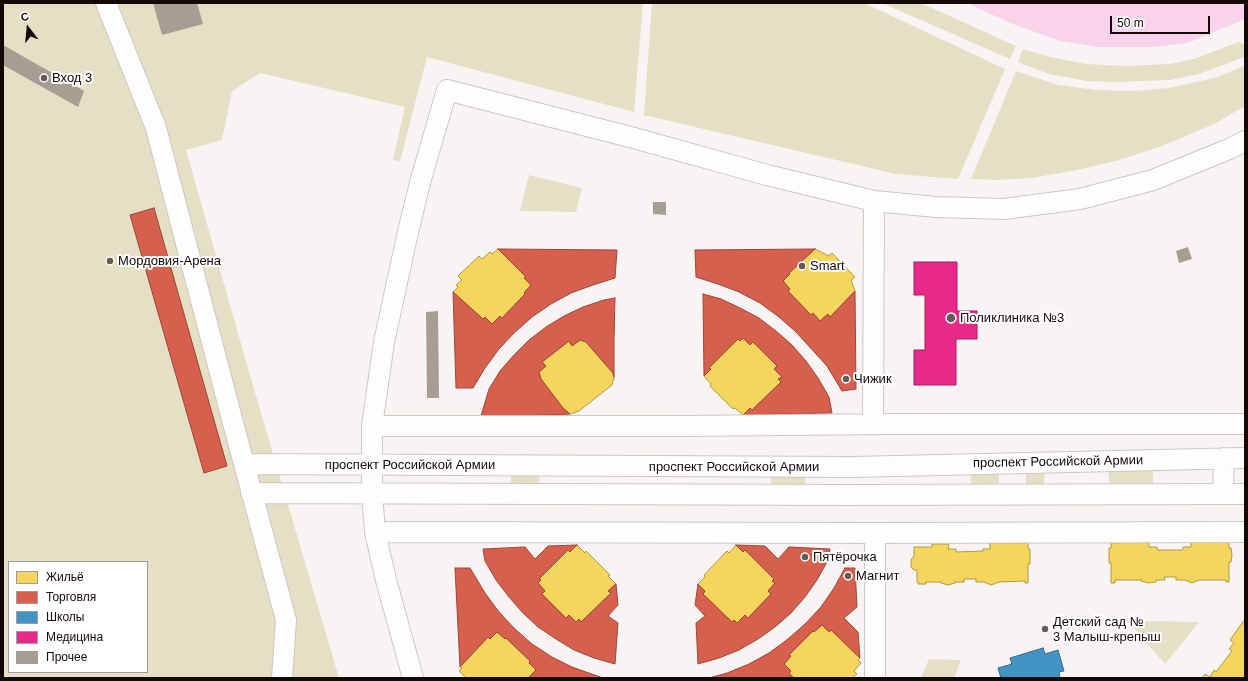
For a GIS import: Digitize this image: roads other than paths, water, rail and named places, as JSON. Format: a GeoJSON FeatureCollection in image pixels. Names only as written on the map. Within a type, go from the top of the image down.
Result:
{"type":"FeatureCollection","features":[{"type":"Feature","properties":{"kind":"street"},"geometry":{"type":"LineString","coordinates":[[106,3],[156,128],[251,493],[286,620],[282,678]]}},
{"type":"Feature","properties":{"kind":"street"},"geometry":{"type":"LineString","coordinates":[[413,678],[386,580],[375,532],[372,493],[372,426],[384,342],[408,232],[421,179],[447,90],[634,138],[767,175],[874,201],[936,207],[1004,209],[1080,199],[1154,180],[1229,149],[1245,140]]}},
{"type":"Feature","properties":{"kind":"street"},"geometry":{"type":"LineString","coordinates":[[873,424],[874,201]]}},
{"type":"Feature","properties":{"kind":"street"},"geometry":{"type":"LineString","coordinates":[[372,426],[1245,424]]}},
{"type":"Feature","properties":{"kind":"street"},"geometry":{"type":"LineString","coordinates":[[1223,494],[1224,458]]}},
{"type":"Feature","properties":{"kind":"street","name":"проспект Российской Армии"},"geometry":{"type":"LineString","coordinates":[[244,464],[278,464],[319,467],[372,465],[853,467],[1245,458]]}},
{"type":"Feature","properties":{"kind":"street"},"geometry":{"type":"LineString","coordinates":[[278,464],[299,491]]}},
{"type":"Feature","properties":{"kind":"street"},"geometry":{"type":"LineString","coordinates":[[299,491],[319,467],[345,494]]}},
{"type":"Feature","properties":{"kind":"street"},"geometry":{"type":"LineString","coordinates":[[251,493],[299,491],[345,494],[1245,494]]}},
{"type":"Feature","properties":{"kind":"street"},"geometry":{"type":"LineString","coordinates":[[375,532],[1245,532]]}},
{"type":"Feature","properties":{"kind":"street"},"geometry":{"type":"LineString","coordinates":[[875,533],[875,678]]}},
{"type":"Feature","properties":{"kind":"place","name":"Вход 3"},"geometry":{"type":"Point","coordinates":[44,78]}},
{"type":"Feature","properties":{"kind":"place","name":"Мордовия-Арена"},"geometry":{"type":"Point","coordinates":[110,261]}},
{"type":"Feature","properties":{"kind":"place","name":"Smart"},"geometry":{"type":"Point","coordinates":[802,266]}},
{"type":"Feature","properties":{"kind":"place","name":"Поликлиника №3"},"geometry":{"type":"Point","coordinates":[951,318]}},
{"type":"Feature","properties":{"kind":"place","name":"Чижик"},"geometry":{"type":"Point","coordinates":[846,379]}},
{"type":"Feature","properties":{"kind":"place","name":"Пятёрочка"},"geometry":{"type":"Point","coordinates":[805,557]}},
{"type":"Feature","properties":{"kind":"place","name":"Магнит"},"geometry":{"type":"Point","coordinates":[848,576]}},
{"type":"Feature","properties":{"kind":"place","name":"Детский сад № 3 Малыш-крепыш"},"geometry":{"type":"Point","coordinates":[1045,629]}}]}
